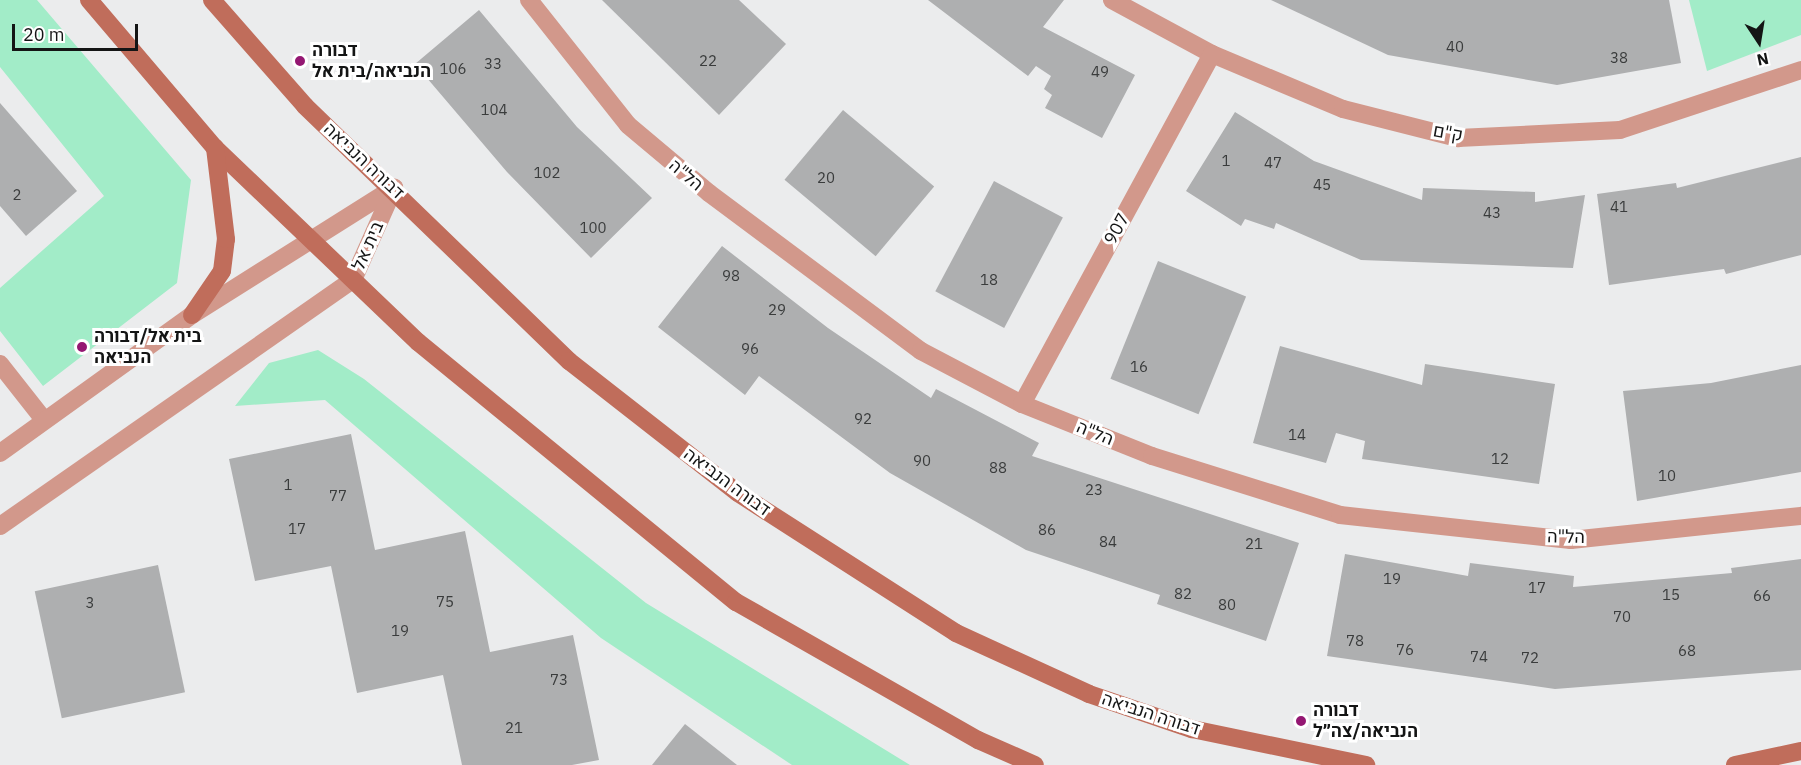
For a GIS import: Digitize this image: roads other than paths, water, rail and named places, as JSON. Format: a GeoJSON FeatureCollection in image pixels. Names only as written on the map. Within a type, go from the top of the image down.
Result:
{"type":"FeatureCollection","features":[{"type":"Feature","properties":{"kind":"street"},"geometry":{"type":"LineString","coordinates":[[89,0],[215,148],[312,237],[418,342],[736,602],[899,696],[1035,765]]}},
{"type":"Feature","properties":{"kind":"street","name":"דבורה הנביאה"},"geometry":{"type":"LineString","coordinates":[[212,0],[305,106],[394,188],[569,361],[738,493],[956,633],[1089,694],[1192,729],[1366,765]]}},
{"type":"Feature","properties":{"kind":"street","name":"הל\"ה"},"geometry":{"type":"LineString","coordinates":[[529,0],[628,125],[709,193],[921,351],[1022,404],[1152,456],[1340,515],[1571,540],[1801,516]]}},
{"type":"Feature","properties":{"kind":"street","name":"ק\"ם"},"geometry":{"type":"LineString","coordinates":[[1112,0],[1212,54],[1343,109],[1458,138],[1620,130],[1801,70]]}},
{"type":"Feature","properties":{"kind":"street","name":"907"},"geometry":{"type":"LineString","coordinates":[[1022,404],[1212,54]]}},
{"type":"Feature","properties":{"kind":"street"},"geometry":{"type":"LineString","coordinates":[[192,315],[222,271],[226,239],[215,148]]}},
{"type":"Feature","properties":{"kind":"street","name":"בית אל"},"geometry":{"type":"LineString","coordinates":[[0,453],[192,315],[312,237],[394,188]]}},
{"type":"Feature","properties":{"kind":"street","name":"בית אל"},"geometry":{"type":"LineString","coordinates":[[0,526],[353,280],[394,188]]}},
{"type":"Feature","properties":{"kind":"street"},"geometry":{"type":"LineString","coordinates":[[0,364],[45,420]]}},
{"type":"Feature","properties":{"kind":"street"},"geometry":{"type":"LineString","coordinates":[[1735,765],[1801,751]]}},
{"type":"Feature","properties":{"kind":"place","name":"דבורה הנביאה/בית אל"},"geometry":{"type":"Point","coordinates":[300,61]}},
{"type":"Feature","properties":{"kind":"place","name":"בית אל/דבורה הנביאה"},"geometry":{"type":"Point","coordinates":[82,347]}},
{"type":"Feature","properties":{"kind":"place","name":"דבורה הנביאה/צה״ל"},"geometry":{"type":"Point","coordinates":[1301,721]}}]}
